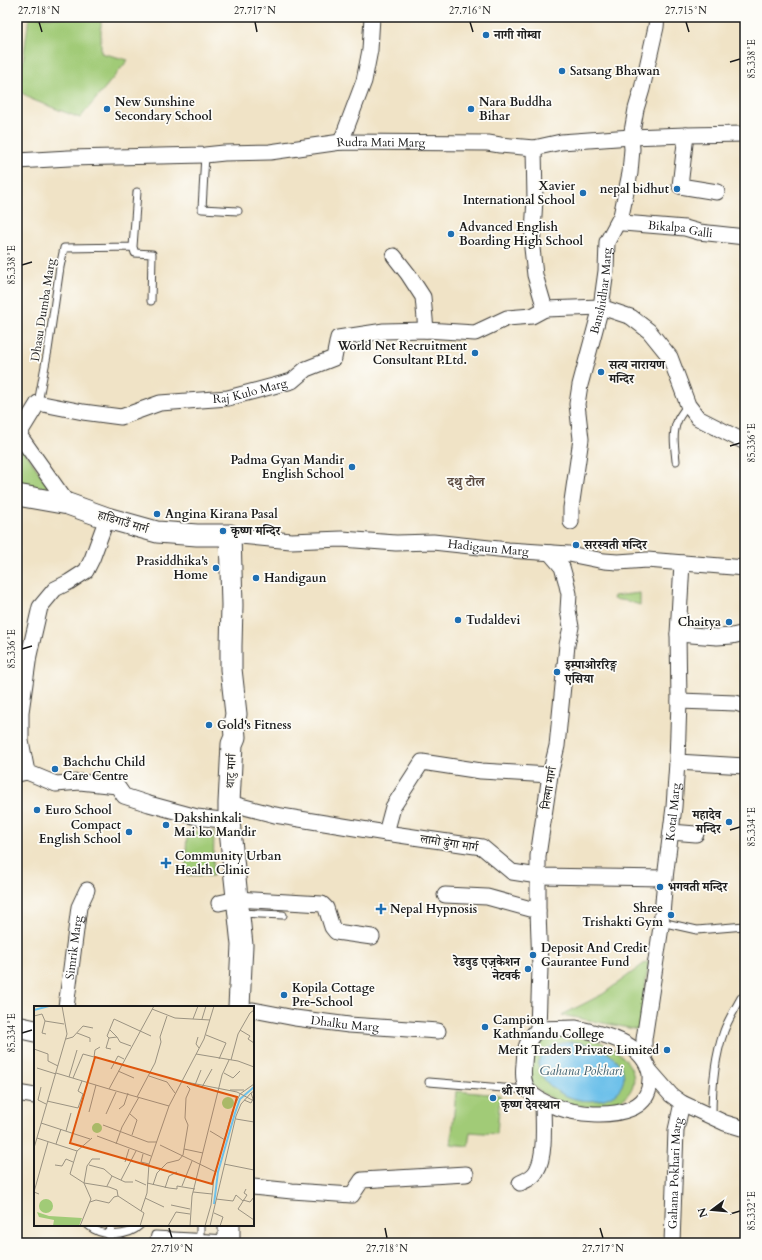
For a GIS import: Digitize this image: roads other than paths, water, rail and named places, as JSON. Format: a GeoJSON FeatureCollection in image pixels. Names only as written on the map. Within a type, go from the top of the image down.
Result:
{"type":"FeatureCollection","features":[{"type":"Feature","properties":{"kind":"main road","name":"हाडिगाउँ मार्ग"},"geometry":{"type":"LineString","coordinates":[[17,495],[68,504],[107,518],[158,532],[197,535],[230,534]]}},
{"type":"Feature","properties":{"kind":"main road","name":"थाटु मार्ग"},"geometry":{"type":"LineString","coordinates":[[230,534],[232,605],[231,669],[236,714],[234,725],[235,737],[232,744],[229,812],[232,905],[242,945],[239,1006]]}},
{"type":"Feature","properties":{"kind":"main road"},"geometry":{"type":"LineString","coordinates":[[17,1027],[34,1031]]}},
{"type":"Feature","properties":{"kind":"street"},"geometry":{"type":"LineString","coordinates":[[341,142],[364,81],[370,50],[372,17]]}},
{"type":"Feature","properties":{"kind":"street","name":"Banshidhar Marg"},"geometry":{"type":"LineString","coordinates":[[571,522],[571,508],[581,439],[577,404],[585,363],[601,307],[606,271],[607,242],[621,216],[630,173],[632,149],[631,137],[657,17]]}},
{"type":"Feature","properties":{"kind":"street"},"geometry":{"type":"LineString","coordinates":[[686,134],[680,186],[717,192]]}},
{"type":"Feature","properties":{"kind":"street","name":"Rudra Mati Marg"},"geometry":{"type":"LineString","coordinates":[[17,161],[270,152],[341,142],[488,143],[534,148],[561,142],[631,137],[686,134],[745,134]]}},
{"type":"Feature","properties":{"kind":"street"},"geometry":{"type":"LineString","coordinates":[[534,148],[535,199],[532,248],[535,275],[545,309],[601,307],[631,317],[649,331],[670,357],[688,405],[698,418],[745,442]]}},
{"type":"Feature","properties":{"kind":"street","name":"Bikalpa Galli"},"geometry":{"type":"LineString","coordinates":[[621,216],[623,224],[685,228],[699,232],[745,237]]}},
{"type":"Feature","properties":{"kind":"street"},"geometry":{"type":"LineString","coordinates":[[394,256],[423,297],[426,330]]}},
{"type":"Feature","properties":{"kind":"street","name":"Raj Kulo Marg"},"geometry":{"type":"LineString","coordinates":[[38,403],[121,417],[160,402],[228,398],[292,381],[306,369],[334,358],[338,338],[384,331],[426,330],[475,333],[507,318],[532,316],[545,309]]}},
{"type":"Feature","properties":{"kind":"street"},"geometry":{"type":"LineString","coordinates":[[38,403],[18,433],[68,504]]}},
{"type":"Feature","properties":{"kind":"street"},"geometry":{"type":"LineString","coordinates":[[22,773],[21,712],[29,655],[40,607],[55,589],[70,582],[86,571],[107,518]]}},
{"type":"Feature","properties":{"kind":"street","name":"Hadigaun Marg"},"geometry":{"type":"LineString","coordinates":[[230,534],[291,541],[342,539],[396,543],[433,542],[508,550],[569,554],[604,561],[618,562],[647,560],[745,568]]}},
{"type":"Feature","properties":{"kind":"street","name":"निल्मा मार्ग"},"geometry":{"type":"LineString","coordinates":[[538,1029],[540,968],[538,856],[550,775],[557,746],[567,645],[571,627],[568,610],[569,594],[566,581],[562,567],[550,553]]}},
{"type":"Feature","properties":{"kind":"street","name":"Kotal Marg"},"geometry":{"type":"LineString","coordinates":[[647,1065],[644,1040],[661,922],[664,878],[671,832],[677,762],[679,701],[678,634],[682,563]]}},
{"type":"Feature","properties":{"kind":"street"},"geometry":{"type":"LineString","coordinates":[[678,634],[717,637],[745,633]]}},
{"type":"Feature","properties":{"kind":"street"},"geometry":{"type":"LineString","coordinates":[[679,701],[736,703],[745,706]]}},
{"type":"Feature","properties":{"kind":"street"},"geometry":{"type":"LineString","coordinates":[[386,833],[393,807],[422,762],[482,771],[550,775]]}},
{"type":"Feature","properties":{"kind":"street"},"geometry":{"type":"LineString","coordinates":[[677,762],[745,766]]}},
{"type":"Feature","properties":{"kind":"street","name":"लामो ढुंगा मार्ग"},"geometry":{"type":"LineString","coordinates":[[22,773],[56,784],[80,782],[117,786],[124,796],[197,817],[229,812],[275,815],[482,847],[512,872],[538,876],[664,878]]}},
{"type":"Feature","properties":{"kind":"street"},"geometry":{"type":"LineString","coordinates":[[671,832],[696,834]]}},
{"type":"Feature","properties":{"kind":"street","name":"Simrik Marg"},"geometry":{"type":"LineString","coordinates":[[66,1006],[79,907],[87,890]]}},
{"type":"Feature","properties":{"kind":"street"},"geometry":{"type":"LineString","coordinates":[[445,895],[487,897],[538,911]]}},
{"type":"Feature","properties":{"kind":"street"},"geometry":{"type":"LineString","coordinates":[[232,905],[322,904],[326,908],[332,927],[336,932],[372,937]]}},
{"type":"Feature","properties":{"kind":"street","name":"Dhalku Marg"},"geometry":{"type":"LineString","coordinates":[[254,1010],[296,1018],[349,1025],[438,1031]]}},
{"type":"Feature","properties":{"kind":"street"},"geometry":{"type":"LineString","coordinates":[[647,1065],[650,1083],[645,1098],[630,1109],[620,1113],[585,1113],[564,1109],[543,1102],[528,1090],[524,1080],[524,1054],[528,1039],[538,1029],[576,1028],[601,1034],[625,1044],[635,1050],[647,1065],[671,1095],[682,1103],[725,1123],[745,1129]]}},
{"type":"Feature","properties":{"kind":"street"},"geometry":{"type":"LineString","coordinates":[[17,1093],[34,1096]]}},
{"type":"Feature","properties":{"kind":"street"},"geometry":{"type":"LineString","coordinates":[[520,1183],[530,1179],[537,1171],[541,1160],[543,1102]]}},
{"type":"Feature","properties":{"kind":"street","name":"Gahana Pokhari Marg"},"geometry":{"type":"LineString","coordinates":[[672,1243],[676,1130],[682,1103]]}},
{"type":"Feature","properties":{"kind":"street"},"geometry":{"type":"LineString","coordinates":[[254,1187],[352,1195],[362,1180],[466,1174]]}},
{"type":"Feature","properties":{"kind":"lane"},"geometry":{"type":"LineString","coordinates":[[205,155],[202,208],[238,211]]}},
{"type":"Feature","properties":{"kind":"lane"},"geometry":{"type":"LineString","coordinates":[[137,192],[134,247],[135,253],[152,254],[151,301]]}},
{"type":"Feature","properties":{"kind":"lane","name":"Dhasu Dumba Marg"},"geometry":{"type":"LineString","coordinates":[[38,403],[64,248],[134,247]]}},
{"type":"Feature","properties":{"kind":"lane"},"geometry":{"type":"LineString","coordinates":[[676,461],[674,446],[677,422],[688,405]]}},
{"type":"Feature","properties":{"kind":"lane"},"geometry":{"type":"LineString","coordinates":[[232,905],[283,915]]}},
{"type":"Feature","properties":{"kind":"lane"},"geometry":{"type":"LineString","coordinates":[[661,922],[697,930],[745,926]]}},
{"type":"Feature","properties":{"kind":"lane"},"geometry":{"type":"LineString","coordinates":[[712,1116],[713,1077],[718,1051],[724,1030],[741,998]]}},
{"type":"Feature","properties":{"kind":"lane"},"geometry":{"type":"LineString","coordinates":[[429,1082],[528,1090]]}},
{"type":"Feature","properties":{"kind":"lane"},"geometry":{"type":"LineString","coordinates":[[90,1226],[99,1232],[110,1235],[126,1233],[136,1229],[139,1226]]}},
{"type":"Feature","properties":{"kind":"lane"},"geometry":{"type":"LineString","coordinates":[[109,1243],[111,1226]]}},
{"type":"Feature","properties":{"kind":"lane"},"geometry":{"type":"LineString","coordinates":[[200,1226],[200,1237]]}},
{"type":"Feature","properties":{"kind":"lane"},"geometry":{"type":"LineString","coordinates":[[153,1243],[154,1235],[200,1237],[229,1236]]}},
{"type":"Feature","properties":{"kind":"water","name":"Gahana Pokhari"},"geometry":{"type":"Polygon","coordinates":[[[571,1042],[595,1046],[612,1056],[617,1061],[621,1066],[624,1078],[621,1088],[617,1092],[604,1099],[585,1101],[568,1096],[553,1088],[543,1078],[539,1066],[541,1055],[551,1047],[571,1042]]]}},
{"type":"Feature","properties":{"kind":"place","name":"नागी गोम्बा"},"geometry":{"type":"Point","coordinates":[486,35]}},
{"type":"Feature","properties":{"kind":"place","name":"Satsang Bhawan"},"geometry":{"type":"Point","coordinates":[562,71]}},
{"type":"Feature","properties":{"kind":"place","name":"New Sunshine Secondary School"},"geometry":{"type":"Point","coordinates":[107,109]}},
{"type":"Feature","properties":{"kind":"place","name":"Nara Buddha Bihar"},"geometry":{"type":"Point","coordinates":[471,109]}},
{"type":"Feature","properties":{"kind":"place","name":"nepal bidhut"},"geometry":{"type":"Point","coordinates":[677,189]}},
{"type":"Feature","properties":{"kind":"place","name":"Xavier International School"},"geometry":{"type":"Point","coordinates":[583,193]}},
{"type":"Feature","properties":{"kind":"place","name":"Advanced English Boarding High School"},"geometry":{"type":"Point","coordinates":[451,234]}},
{"type":"Feature","properties":{"kind":"place","name":"World Net Recruitment Consultant P.Ltd."},"geometry":{"type":"Point","coordinates":[475,353]}},
{"type":"Feature","properties":{"kind":"place","name":"सत्य नारायण मन्दिर"},"geometry":{"type":"Point","coordinates":[601,372]}},
{"type":"Feature","properties":{"kind":"place","name":"Padma Gyan Mandir English School"},"geometry":{"type":"Point","coordinates":[352,467]}},
{"type":"Feature","properties":{"kind":"place","name":"Angina Kirana Pasal"},"geometry":{"type":"Point","coordinates":[157,514]}},
{"type":"Feature","properties":{"kind":"place","name":"कृष्ण मन्दिर"},"geometry":{"type":"Point","coordinates":[223,531]}},
{"type":"Feature","properties":{"kind":"place","name":"सरस्वती मन्दिर"},"geometry":{"type":"Point","coordinates":[576,545]}},
{"type":"Feature","properties":{"kind":"place","name":"Prasiddhika's Home"},"geometry":{"type":"Point","coordinates":[216,568]}},
{"type":"Feature","properties":{"kind":"place","name":"Handigaun"},"geometry":{"type":"Point","coordinates":[256,578]}},
{"type":"Feature","properties":{"kind":"place","name":"Tudaldevi"},"geometry":{"type":"Point","coordinates":[458,620]}},
{"type":"Feature","properties":{"kind":"place","name":"Chaitya"},"geometry":{"type":"Point","coordinates":[729,622]}},
{"type":"Feature","properties":{"kind":"place","name":"इम्पाओररिङ्ग एसिया"},"geometry":{"type":"Point","coordinates":[557,672]}},
{"type":"Feature","properties":{"kind":"place","name":"Gold's Fitness"},"geometry":{"type":"Point","coordinates":[209,725]}},
{"type":"Feature","properties":{"kind":"place","name":"Bachchu Child Care Centre"},"geometry":{"type":"Point","coordinates":[55,769]}},
{"type":"Feature","properties":{"kind":"place","name":"Euro School"},"geometry":{"type":"Point","coordinates":[37,810]}},
{"type":"Feature","properties":{"kind":"place","name":"महादेव मन्दिर"},"geometry":{"type":"Point","coordinates":[729,822]}},
{"type":"Feature","properties":{"kind":"place","name":"Dakshinkali Mai ko Mandir"},"geometry":{"type":"Point","coordinates":[166,825]}},
{"type":"Feature","properties":{"kind":"place","name":"Compact English School"},"geometry":{"type":"Point","coordinates":[129,832]}},
{"type":"Feature","properties":{"kind":"place","name":"Community Urban Health Clinic"},"geometry":{"type":"Point","coordinates":[166,863]}},
{"type":"Feature","properties":{"kind":"place","name":"भगवती मन्दिर"},"geometry":{"type":"Point","coordinates":[660,887]}},
{"type":"Feature","properties":{"kind":"place","name":"Nepal Hypnosis"},"geometry":{"type":"Point","coordinates":[381,909]}},
{"type":"Feature","properties":{"kind":"place","name":"Shree Trishakti Gym"},"geometry":{"type":"Point","coordinates":[671,915]}},
{"type":"Feature","properties":{"kind":"place","name":"Deposit And Credit Gaurantee Fund"},"geometry":{"type":"Point","coordinates":[533,955]}},
{"type":"Feature","properties":{"kind":"place","name":"रेडवुड एजुकेशन नेटवर्क"},"geometry":{"type":"Point","coordinates":[528,969]}},
{"type":"Feature","properties":{"kind":"place","name":"Kopila Cottage Pre-School"},"geometry":{"type":"Point","coordinates":[284,995]}},
{"type":"Feature","properties":{"kind":"place","name":"Campion Kathmandu College"},"geometry":{"type":"Point","coordinates":[485,1027]}},
{"type":"Feature","properties":{"kind":"place","name":"Merit Traders Private Limited"},"geometry":{"type":"Point","coordinates":[667,1050]}},
{"type":"Feature","properties":{"kind":"place","name":"श्री राधा कृष्ण देवस्थान"},"geometry":{"type":"Point","coordinates":[493,1098]}},
{"type":"Feature","properties":{"kind":"district","name":"दथु टोल"},"geometry":{"type":"Point","coordinates":[466,482]}}]}
